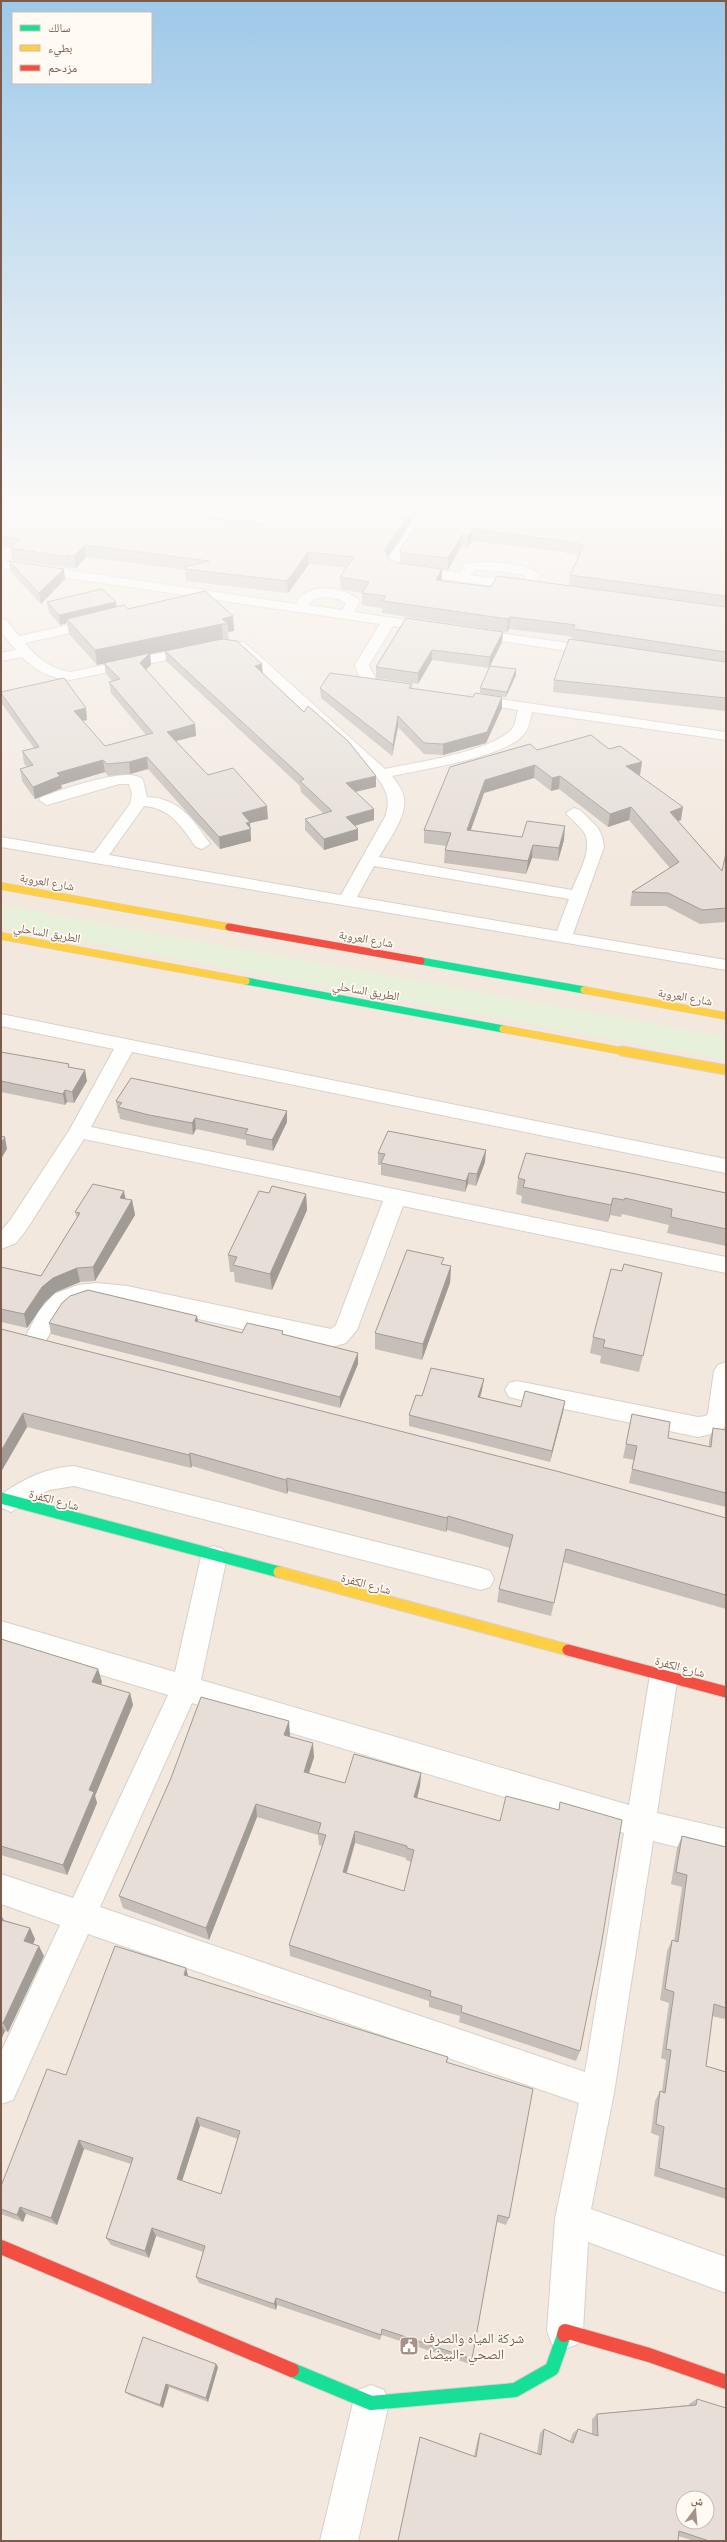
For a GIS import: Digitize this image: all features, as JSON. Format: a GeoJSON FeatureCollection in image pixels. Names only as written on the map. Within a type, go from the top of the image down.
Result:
{"type":"FeatureCollection","features":[{"type":"Feature","properties":{"kind":"main road","name":"شارع العروبة"},"geometry":{"type":"LineString","coordinates":[[1,886],[726,1016]]}},
{"type":"Feature","properties":{"kind":"main road","name":"الطريق الساحلي"},"geometry":{"type":"LineString","coordinates":[[1,936],[726,1070]]}},
{"type":"Feature","properties":{"kind":"main road","name":"شارع الكفرة"},"geometry":{"type":"LineString","coordinates":[[6,1500],[214,1557],[726,1692]]}},
{"type":"Feature","properties":{"kind":"main road"},"geometry":{"type":"LineString","coordinates":[[1,2247],[371,2403],[515,2390],[552,2368],[565,2331],[649,2355],[726,2382]]}},
{"type":"Feature","properties":{"kind":"street"},"geometry":{"type":"LineString","coordinates":[[2,625],[21,647],[49,673],[58,676],[70,676],[208,647]]}},
{"type":"Feature","properties":{"kind":"street"},"geometry":{"type":"LineString","coordinates":[[1,657],[21,647],[95,625]]}},
{"type":"Feature","properties":{"kind":"street"},"geometry":{"type":"LineString","coordinates":[[387,625],[362,665],[366,680],[370,683],[404,690]]}},
{"type":"Feature","properties":{"kind":"street"},"geometry":{"type":"LineString","coordinates":[[414,625],[444,629]]}},
{"type":"Feature","properties":{"kind":"street"},"geometry":{"type":"LineString","coordinates":[[460,631],[608,652]]}},
{"type":"Feature","properties":{"kind":"street"},"geometry":{"type":"LineString","coordinates":[[223,644],[242,646],[382,774],[398,797],[398,806],[347,900]]}},
{"type":"Feature","properties":{"kind":"street"},"geometry":{"type":"LineString","coordinates":[[457,698],[726,736]]}},
{"type":"Feature","properties":{"kind":"street"},"geometry":{"type":"LineString","coordinates":[[382,774],[476,751],[503,741],[518,732],[526,707]]}},
{"type":"Feature","properties":{"kind":"street"},"geometry":{"type":"LineString","coordinates":[[47,800],[118,779],[135,780],[140,794],[138,801],[132,813],[99,858]]}},
{"type":"Feature","properties":{"kind":"street"},"geometry":{"type":"LineString","coordinates":[[138,801],[158,802],[176,809],[202,844]]}},
{"type":"Feature","properties":{"kind":"street"},"geometry":{"type":"LineString","coordinates":[[563,937],[579,896],[597,842],[591,830],[574,813]]}},
{"type":"Feature","properties":{"kind":"street"},"geometry":{"type":"LineString","coordinates":[[1,842],[726,965]]}},
{"type":"Feature","properties":{"kind":"street"},"geometry":{"type":"LineString","coordinates":[[370,860],[579,896]]}},
{"type":"Feature","properties":{"kind":"street"},"geometry":{"type":"LineString","coordinates":[[1,1020],[726,1166]]}},
{"type":"Feature","properties":{"kind":"street"},"geometry":{"type":"LineString","coordinates":[[1,1241],[18,1224],[78,1131],[126,1045]]}},
{"type":"Feature","properties":{"kind":"street"},"geometry":{"type":"LineString","coordinates":[[78,1131],[726,1265]]}},
{"type":"Feature","properties":{"kind":"street"},"geometry":{"type":"LineString","coordinates":[[57,1346],[25,1338],[60,1301],[77,1293],[96,1291],[172,1304],[328,1339],[338,1337],[346,1330],[396,1196]]}},
{"type":"Feature","properties":{"kind":"street"},"geometry":{"type":"LineString","coordinates":[[517,1390],[698,1427],[713,1425],[720,1414],[726,1372]]}},
{"type":"Feature","properties":{"kind":"street"},"geometry":{"type":"LineString","coordinates":[[6,1500],[39,1482],[56,1476],[74,1476],[481,1579]]}},
{"type":"Feature","properties":{"kind":"street"},"geometry":{"type":"LineString","coordinates":[[1,2088],[185,1688],[214,1557]]}},
{"type":"Feature","properties":{"kind":"street"},"geometry":{"type":"LineString","coordinates":[[1,1633],[640,1823],[726,1844]]}},
{"type":"Feature","properties":{"kind":"street"},"geometry":{"type":"LineString","coordinates":[[565,2331],[572,2220],[598,2093],[664,1675]]}},
{"type":"Feature","properties":{"kind":"street"},"geometry":{"type":"LineString","coordinates":[[1,1889],[80,1914],[598,2093]]}},
{"type":"Feature","properties":{"kind":"street"},"geometry":{"type":"LineString","coordinates":[[572,2220],[726,2275]]}},
{"type":"Feature","properties":{"kind":"street"},"geometry":{"type":"LineString","coordinates":[[339,2541],[371,2403]]}},
{"type":"Feature","properties":{"kind":"shaded area"},"geometry":{"type":"Polygon","coordinates":[[[1,625],[726,625],[726,2541],[1,2541],[1,625]]]}},
{"type":"Feature","properties":{"kind":"green space"},"geometry":{"type":"Polygon","coordinates":[[[1,905],[726,1037],[726,1060],[1,926],[1,905]]]}},
{"type":"Feature","properties":{"kind":"building"},"geometry":{"type":"Polygon","coordinates":[[[72,625],[219,625],[95,650],[72,625]]]}},
{"type":"Feature","properties":{"kind":"building"},"geometry":{"type":"Polygon","coordinates":[[[402,625],[452,625],[503,632],[490,657],[432,650],[418,673],[376,667],[402,625]]]}},
{"type":"Feature","properties":{"kind":"building"},"geometry":{"type":"Polygon","coordinates":[[[572,625],[726,625],[726,652],[573,629],[575,625],[572,625]]]}},
{"type":"Feature","properties":{"kind":"building"},"geometry":{"type":"Polygon","coordinates":[[[222,639],[237,641],[262,664],[255,666],[304,712],[308,706],[348,741],[376,776],[346,783],[374,809],[346,817],[358,829],[324,839],[305,819],[332,811],[300,781],[304,779],[165,651],[222,639]]]}},
{"type":"Feature","properties":{"kind":"building"},"geometry":{"type":"Polygon","coordinates":[[[569,639],[726,662],[726,698],[554,680],[569,639]]]}},
{"type":"Feature","properties":{"kind":"building"},"geometry":{"type":"Polygon","coordinates":[[[150,653],[140,663],[195,724],[167,732],[208,775],[233,768],[267,806],[242,813],[250,822],[246,823],[251,829],[219,837],[147,757],[129,762],[107,764],[103,760],[57,773],[60,776],[33,787],[20,769],[33,765],[22,751],[39,747],[1,692],[64,678],[86,708],[74,711],[105,746],[153,733],[109,682],[120,679],[104,663],[150,653]]]}},
{"type":"Feature","properties":{"kind":"building"},"geometry":{"type":"Polygon","coordinates":[[[490,666],[516,669],[507,692],[480,688],[490,666]]]}},
{"type":"Feature","properties":{"kind":"building"},"geometry":{"type":"Polygon","coordinates":[[[330,673],[412,684],[409,688],[473,697],[475,693],[502,697],[487,732],[443,744],[424,743],[398,716],[393,745],[320,688],[330,673]]]}},
{"type":"Feature","properties":{"kind":"building"},"geometry":{"type":"Polygon","coordinates":[[[591,735],[609,749],[620,746],[642,762],[626,766],[683,807],[670,812],[722,871],[726,853],[726,908],[702,910],[668,893],[632,892],[679,862],[631,807],[610,814],[560,776],[552,778],[535,765],[485,780],[467,830],[522,837],[527,821],[565,826],[559,848],[533,845],[528,861],[445,850],[451,833],[424,830],[450,767],[530,744],[537,750],[591,735]]]}},
{"type":"Feature","properties":{"kind":"building"},"geometry":{"type":"Polygon","coordinates":[[[1,1052],[69,1064],[68,1067],[85,1070],[72,1092],[65,1090],[63,1094],[1,1081],[1,1052]]]}},
{"type":"Feature","properties":{"kind":"building"},"geometry":{"type":"Polygon","coordinates":[[[131,1078],[287,1111],[272,1140],[245,1134],[248,1129],[195,1118],[192,1123],[149,1115],[118,1107],[122,1103],[116,1101],[131,1078]]]}},
{"type":"Feature","properties":{"kind":"building"},"geometry":{"type":"Polygon","coordinates":[[[388,1131],[486,1150],[477,1174],[469,1173],[466,1181],[381,1163],[385,1154],[378,1153],[388,1131]]]}},
{"type":"Feature","properties":{"kind":"building"},"geometry":{"type":"Polygon","coordinates":[[[1,1136],[5,1137],[1,1143],[1,1136]]]}},
{"type":"Feature","properties":{"kind":"building"},"geometry":{"type":"Polygon","coordinates":[[[526,1153],[726,1193],[726,1229],[671,1217],[672,1209],[625,1198],[624,1200],[613,1198],[611,1205],[523,1187],[525,1180],[518,1178],[526,1153]]]}},
{"type":"Feature","properties":{"kind":"building"},"geometry":{"type":"Polygon","coordinates":[[[93,1184],[124,1191],[120,1198],[132,1200],[93,1267],[77,1268],[53,1278],[42,1287],[24,1314],[1,1309],[1,1267],[41,1276],[80,1213],[75,1212],[93,1184]]]}},
{"type":"Feature","properties":{"kind":"building"},"geometry":{"type":"Polygon","coordinates":[[[272,1186],[306,1194],[270,1274],[233,1265],[237,1257],[228,1255],[259,1191],[269,1193],[272,1186]]]}},
{"type":"Feature","properties":{"kind":"building"},"geometry":{"type":"Polygon","coordinates":[[[407,1250],[444,1258],[441,1264],[451,1266],[423,1344],[375,1333],[407,1250]]]}},
{"type":"Feature","properties":{"kind":"building"},"geometry":{"type":"Polygon","coordinates":[[[624,1264],[662,1273],[643,1356],[603,1347],[605,1340],[593,1337],[611,1269],[622,1271],[624,1264]]]}},
{"type":"Feature","properties":{"kind":"building"},"geometry":{"type":"Polygon","coordinates":[[[88,1290],[197,1316],[195,1321],[242,1333],[247,1323],[283,1331],[282,1334],[358,1353],[340,1397],[49,1323],[62,1303],[70,1296],[88,1290]]]}},
{"type":"Feature","properties":{"kind":"building"},"geometry":{"type":"Polygon","coordinates":[[[1,1329],[560,1472],[726,1518],[726,1595],[566,1549],[554,1603],[499,1589],[513,1535],[448,1516],[447,1518],[287,1478],[286,1480],[190,1453],[189,1455],[23,1413],[1,1451],[1,1329]]]}},
{"type":"Feature","properties":{"kind":"building"},"geometry":{"type":"Polygon","coordinates":[[[431,1368],[484,1379],[478,1397],[521,1407],[525,1391],[565,1401],[552,1451],[409,1415],[416,1395],[422,1396],[431,1368]]]}},
{"type":"Feature","properties":{"kind":"building"},"geometry":{"type":"Polygon","coordinates":[[[632,1414],[670,1422],[668,1438],[711,1447],[713,1428],[726,1430],[726,1493],[632,1469],[637,1446],[626,1444],[632,1414]]]}},
{"type":"Feature","properties":{"kind":"building"},"geometry":{"type":"Polygon","coordinates":[[[1,1639],[98,1669],[92,1682],[130,1693],[89,1790],[94,1792],[63,1865],[1,1846],[1,1639]]]}},
{"type":"Feature","properties":{"kind":"building"},"geometry":{"type":"Polygon","coordinates":[[[201,1697],[289,1721],[284,1735],[313,1743],[304,1772],[345,1783],[354,1754],[421,1773],[414,1797],[500,1821],[506,1796],[559,1810],[560,1802],[622,1820],[601,1946],[580,2051],[461,2012],[462,2006],[430,1996],[431,1991],[289,1945],[326,1835],[318,1833],[321,1823],[256,1804],[206,1928],[119,1896],[171,1778],[201,1697]],[[355,1831],[343,1872],[404,1891],[414,1850],[407,1848],[407,1846],[355,1831]]]}},
{"type":"Feature","properties":{"kind":"building"},"geometry":{"type":"Polygon","coordinates":[[[682,1836],[726,1847],[726,2008],[714,2004],[706,2066],[726,2072],[726,2189],[659,2168],[664,2127],[656,2124],[660,2091],[665,2093],[671,2050],[666,2049],[674,1992],[665,1989],[672,1940],[678,1942],[687,1875],[676,1872],[682,1836]]]}},
{"type":"Feature","properties":{"kind":"building"},"geometry":{"type":"Polygon","coordinates":[[[1,1920],[30,1928],[24,1941],[39,1946],[3,2023],[1,2022],[1,1920]]]}},
{"type":"Feature","properties":{"kind":"building"},"geometry":{"type":"Polygon","coordinates":[[[115,1946],[186,1968],[184,1975],[448,2057],[446,2062],[533,2089],[509,2218],[498,2215],[472,2359],[382,2329],[381,2335],[276,2298],[274,2304],[196,2277],[205,2246],[152,2228],[145,2251],[106,2238],[133,2158],[79,2140],[51,2218],[20,2207],[17,2215],[1,2209],[1,2186],[47,2069],[66,2075],[115,1946]],[[197,2117],[177,2179],[221,2194],[240,2131],[197,2117]]]}},
{"type":"Feature","properties":{"kind":"building"},"geometry":{"type":"Polygon","coordinates":[[[143,2337],[216,2364],[206,2398],[166,2384],[160,2405],[125,2392],[143,2337]]]}},
{"type":"Feature","properties":{"kind":"building"},"geometry":{"type":"Polygon","coordinates":[[[697,2399],[726,2408],[726,2541],[709,2541],[679,2531],[678,2541],[398,2541],[420,2437],[476,2457],[480,2433],[541,2455],[544,2429],[573,2443],[578,2429],[598,2436],[597,2414],[696,2405],[697,2399]]]}},
{"type":"Feature","properties":{"kind":"traffic: fast"},"geometry":{"type":"LineString","coordinates":[[421,961],[584,990]]}},
{"type":"Feature","properties":{"kind":"traffic: fast"},"geometry":{"type":"LineString","coordinates":[[246,981],[503,1029]]}},
{"type":"Feature","properties":{"kind":"traffic: fast"},"geometry":{"type":"LineString","coordinates":[[1,1498],[279,1572]]}},
{"type":"Feature","properties":{"kind":"traffic: fast"},"geometry":{"type":"LineString","coordinates":[[292,2370],[371,2403],[515,2390],[552,2369],[564,2335]]}},
{"type":"Feature","properties":{"kind":"traffic: slow"},"geometry":{"type":"LineString","coordinates":[[1,886],[229,927]]}},
{"type":"Feature","properties":{"kind":"traffic: slow"},"geometry":{"type":"LineString","coordinates":[[1,936],[246,981]]}},
{"type":"Feature","properties":{"kind":"traffic: slow"},"geometry":{"type":"LineString","coordinates":[[584,990],[726,1016]]}},
{"type":"Feature","properties":{"kind":"traffic: slow"},"geometry":{"type":"LineString","coordinates":[[503,1029],[726,1070]]}},
{"type":"Feature","properties":{"kind":"traffic: slow"},"geometry":{"type":"LineString","coordinates":[[279,1572],[568,1650]]}},
{"type":"Feature","properties":{"kind":"traffic: jam"},"geometry":{"type":"LineString","coordinates":[[229,927],[421,961]]}},
{"type":"Feature","properties":{"kind":"traffic: jam"},"geometry":{"type":"LineString","coordinates":[[568,1650],[726,1692]]}},
{"type":"Feature","properties":{"kind":"traffic: jam"},"geometry":{"type":"LineString","coordinates":[[1,2247],[292,2370]]}},
{"type":"Feature","properties":{"kind":"traffic: jam"},"geometry":{"type":"LineString","coordinates":[[564,2335],[565,2331],[649,2355],[726,2382]]}},
{"type":"Feature","properties":{"kind":"place","name":"شركة المياه والصرف الصحي -البيضاء"},"geometry":{"type":"Point","coordinates":[409,2346]}}]}
